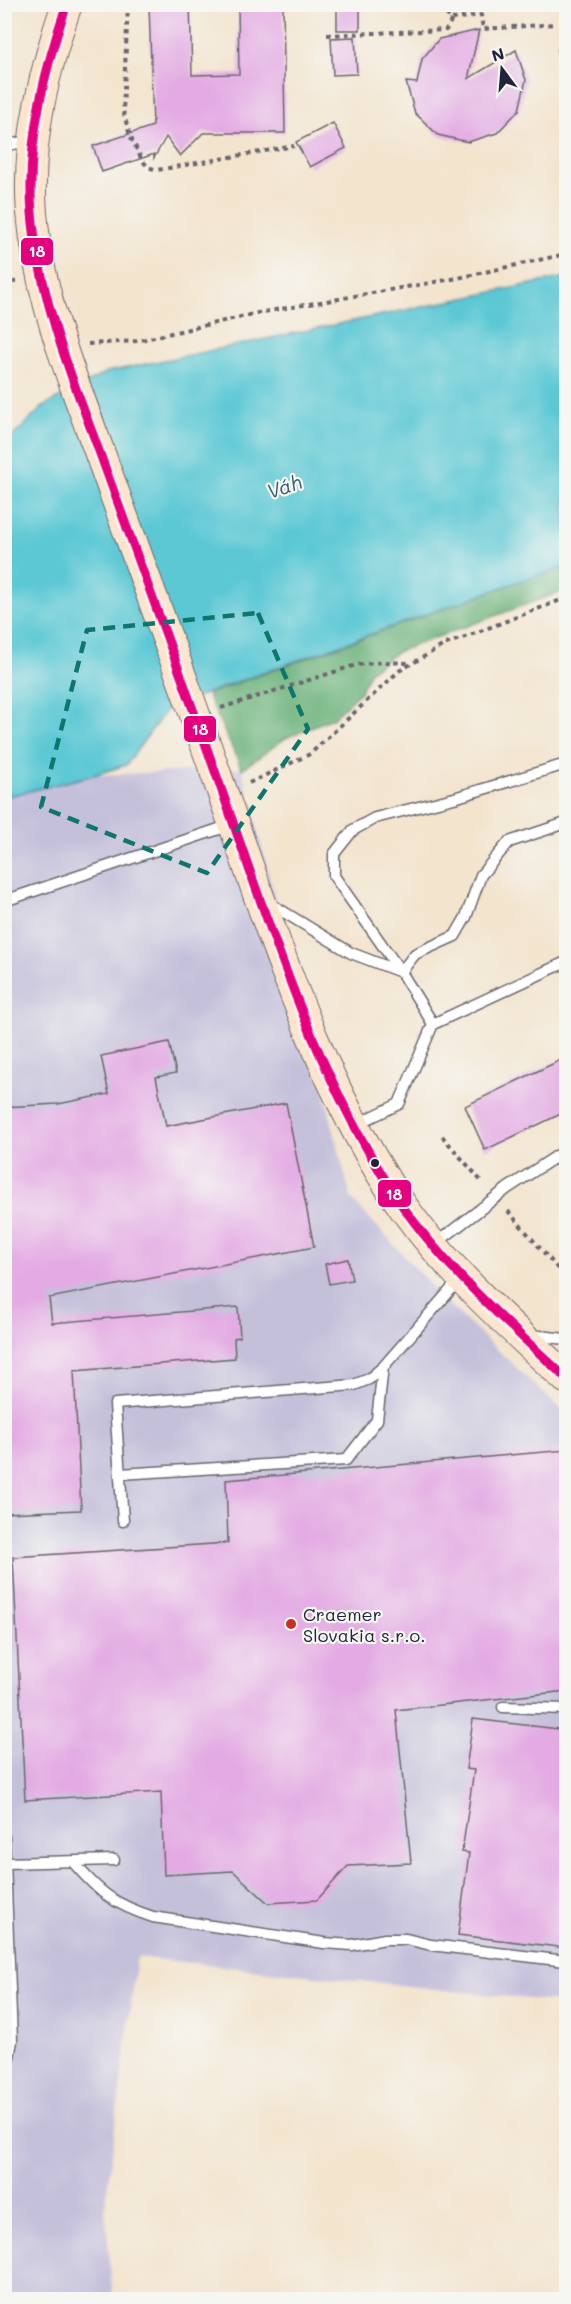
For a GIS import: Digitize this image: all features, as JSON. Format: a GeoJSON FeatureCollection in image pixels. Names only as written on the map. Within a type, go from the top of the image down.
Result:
{"type":"FeatureCollection","features":[{"type":"Feature","properties":{"kind":"street"},"geometry":{"type":"LineString","coordinates":[[67,4],[45,75],[34,139],[32,202],[37,249],[51,317],[260,898],[307,1027],[336,1093],[400,1204],[433,1246],[519,1334],[567,1378]]}},
{"type":"Feature","properties":{"kind":"lane"},"geometry":{"type":"LineString","coordinates":[[4,146],[34,139]]}},
{"type":"Feature","properties":{"kind":"lane"},"geometry":{"type":"LineString","coordinates":[[433,1024],[401,972],[334,876],[334,854],[353,830],[375,818],[454,798],[567,764]]}},
{"type":"Feature","properties":{"kind":"lane"},"geometry":{"type":"LineString","coordinates":[[401,972],[415,954],[455,936],[466,917],[480,875],[509,842],[567,823]]}},
{"type":"Feature","properties":{"kind":"lane"},"geometry":{"type":"LineString","coordinates":[[4,901],[234,824]]}},
{"type":"Feature","properties":{"kind":"lane"},"geometry":{"type":"LineString","coordinates":[[260,898],[351,953],[401,972]]}},
{"type":"Feature","properties":{"kind":"lane"},"geometry":{"type":"LineString","coordinates":[[354,1125],[399,1104],[433,1024],[567,962]]}},
{"type":"Feature","properties":{"kind":"lane"},"geometry":{"type":"LineString","coordinates":[[433,1246],[508,1188],[567,1150]]}},
{"type":"Feature","properties":{"kind":"lane"},"geometry":{"type":"LineString","coordinates":[[556,1156],[567,1171]]}},
{"type":"Feature","properties":{"kind":"lane"},"geometry":{"type":"LineString","coordinates":[[123,1521],[115,1404],[348,1386],[369,1379],[462,1276]]}},
{"type":"Feature","properties":{"kind":"lane"},"geometry":{"type":"LineString","coordinates":[[519,1334],[567,1339]]}},
{"type":"Feature","properties":{"kind":"lane"},"geometry":{"type":"LineString","coordinates":[[120,1474],[346,1460],[377,1420],[383,1366]]}},
{"type":"Feature","properties":{"kind":"lane"},"geometry":{"type":"LineString","coordinates":[[503,1707],[567,1709]]}},
{"type":"Feature","properties":{"kind":"lane"},"geometry":{"type":"LineString","coordinates":[[4,1838],[8,2042],[4,2083]]}},
{"type":"Feature","properties":{"kind":"lane"},"geometry":{"type":"LineString","coordinates":[[6,1863],[114,1860]]}},
{"type":"Feature","properties":{"kind":"lane"},"geometry":{"type":"LineString","coordinates":[[73,1862],[108,1898],[126,1908],[153,1917],[352,1945],[385,1939],[406,1940],[567,1961]]}},
{"type":"Feature","properties":{"kind":"path"},"geometry":{"type":"LineString","coordinates":[[128,4],[123,111],[130,136],[148,167],[157,170],[294,146]]}},
{"type":"Feature","properties":{"kind":"path"},"geometry":{"type":"LineString","coordinates":[[435,4],[452,19],[481,15],[483,29],[556,24]]}},
{"type":"Feature","properties":{"kind":"path"},"geometry":{"type":"LineString","coordinates":[[327,35],[446,30],[452,19]]}},
{"type":"Feature","properties":{"kind":"path"},"geometry":{"type":"LineString","coordinates":[[557,50],[567,50]]}},
{"type":"Feature","properties":{"kind":"path"},"geometry":{"type":"LineString","coordinates":[[63,353],[137,341],[258,313],[458,278],[567,254]]}},
{"type":"Feature","properties":{"kind":"path"},"geometry":{"type":"LineString","coordinates":[[223,794],[310,754],[399,671],[412,663],[444,645],[567,598]]}},
{"type":"Feature","properties":{"kind":"path"},"geometry":{"type":"LineString","coordinates":[[196,716],[356,665],[383,662],[412,663]]}},
{"type":"Feature","properties":{"kind":"highlighted area"},"geometry":{"type":"Polygon","coordinates":[[[258,613],[308,729],[207,873],[41,807],[87,630],[258,613]]]}},
{"type":"Feature","properties":{"kind":"shaded area"},"geometry":{"type":"Polygon","coordinates":[[[85,738],[95,775],[242,769],[351,1198],[446,1302],[566,1414],[566,2003],[137,1957],[105,2207],[113,2299],[5,2299],[4,755],[85,738]]]}},
{"type":"Feature","properties":{"kind":"green space"},"geometry":{"type":"Polygon","coordinates":[[[566,567],[566,590],[399,651],[370,671],[360,692],[334,717],[286,738],[242,769],[207,694],[520,581],[566,567]]]}},
{"type":"Feature","properties":{"kind":"water","name":"Váh"},"geometry":{"type":"Polygon","coordinates":[[[566,277],[566,567],[520,581],[167,709],[126,765],[5,797],[4,445],[44,406],[107,372],[566,277]]]}},
{"type":"Feature","properties":{"kind":"building"},"geometry":{"type":"Polygon","coordinates":[[[149,4],[190,4],[192,75],[239,74],[238,4],[283,4],[285,133],[203,133],[180,156],[166,137],[154,158],[154,154],[102,172],[93,146],[153,126],[149,4]]]}},
{"type":"Feature","properties":{"kind":"building"},"geometry":{"type":"Polygon","coordinates":[[[337,4],[360,4],[360,30],[337,30],[337,4]]]}},
{"type":"Feature","properties":{"kind":"building"},"geometry":{"type":"Polygon","coordinates":[[[479,30],[468,79],[516,50],[526,80],[519,110],[497,133],[468,142],[438,135],[415,113],[406,82],[417,83],[422,59],[439,39],[479,30]]]}},
{"type":"Feature","properties":{"kind":"building"},"geometry":{"type":"Polygon","coordinates":[[[355,37],[357,74],[333,75],[331,38],[355,37]]]}},
{"type":"Feature","properties":{"kind":"building"},"geometry":{"type":"Polygon","coordinates":[[[333,123],[346,148],[310,167],[296,142],[333,123]]]}},
{"type":"Feature","properties":{"kind":"building"},"geometry":{"type":"Polygon","coordinates":[[[169,1042],[176,1073],[156,1077],[166,1126],[286,1103],[314,1247],[49,1298],[52,1323],[238,1307],[240,1337],[234,1338],[235,1358],[74,1371],[81,1510],[4,1513],[4,1107],[58,1104],[109,1094],[101,1056],[169,1042]]]}},
{"type":"Feature","properties":{"kind":"building"},"geometry":{"type":"Polygon","coordinates":[[[567,1057],[567,1111],[485,1150],[465,1106],[567,1057]]]}},
{"type":"Feature","properties":{"kind":"building"},"geometry":{"type":"Polygon","coordinates":[[[348,1259],[352,1280],[329,1284],[325,1264],[348,1259]]]}},
{"type":"Feature","properties":{"kind":"building","name":"Craemer Slovakia s.r.o."},"geometry":{"type":"Polygon","coordinates":[[[567,1450],[567,1691],[396,1710],[411,1863],[348,1866],[317,1900],[268,1903],[233,1871],[164,1875],[161,1792],[25,1800],[13,1557],[228,1543],[226,1480],[567,1450]]]}},
{"type":"Feature","properties":{"kind":"building"},"geometry":{"type":"Polygon","coordinates":[[[473,1719],[567,1730],[567,1948],[458,1935],[469,1853],[462,1852],[474,1770],[466,1769],[473,1719]]]}},
{"type":"Feature","properties":{"kind":"transit line","name":"18"},"geometry":{"type":"LineString","coordinates":[[67,4],[44,81],[34,134],[32,213],[41,272],[65,357],[266,917],[312,1037],[348,1115],[391,1189],[429,1241],[450,1265],[566,1378]]}},
{"type":"Feature","properties":{"kind":"place","name":"Craemer Slovakia s.r.o."},"geometry":{"type":"Point","coordinates":[291,1624]}}]}
